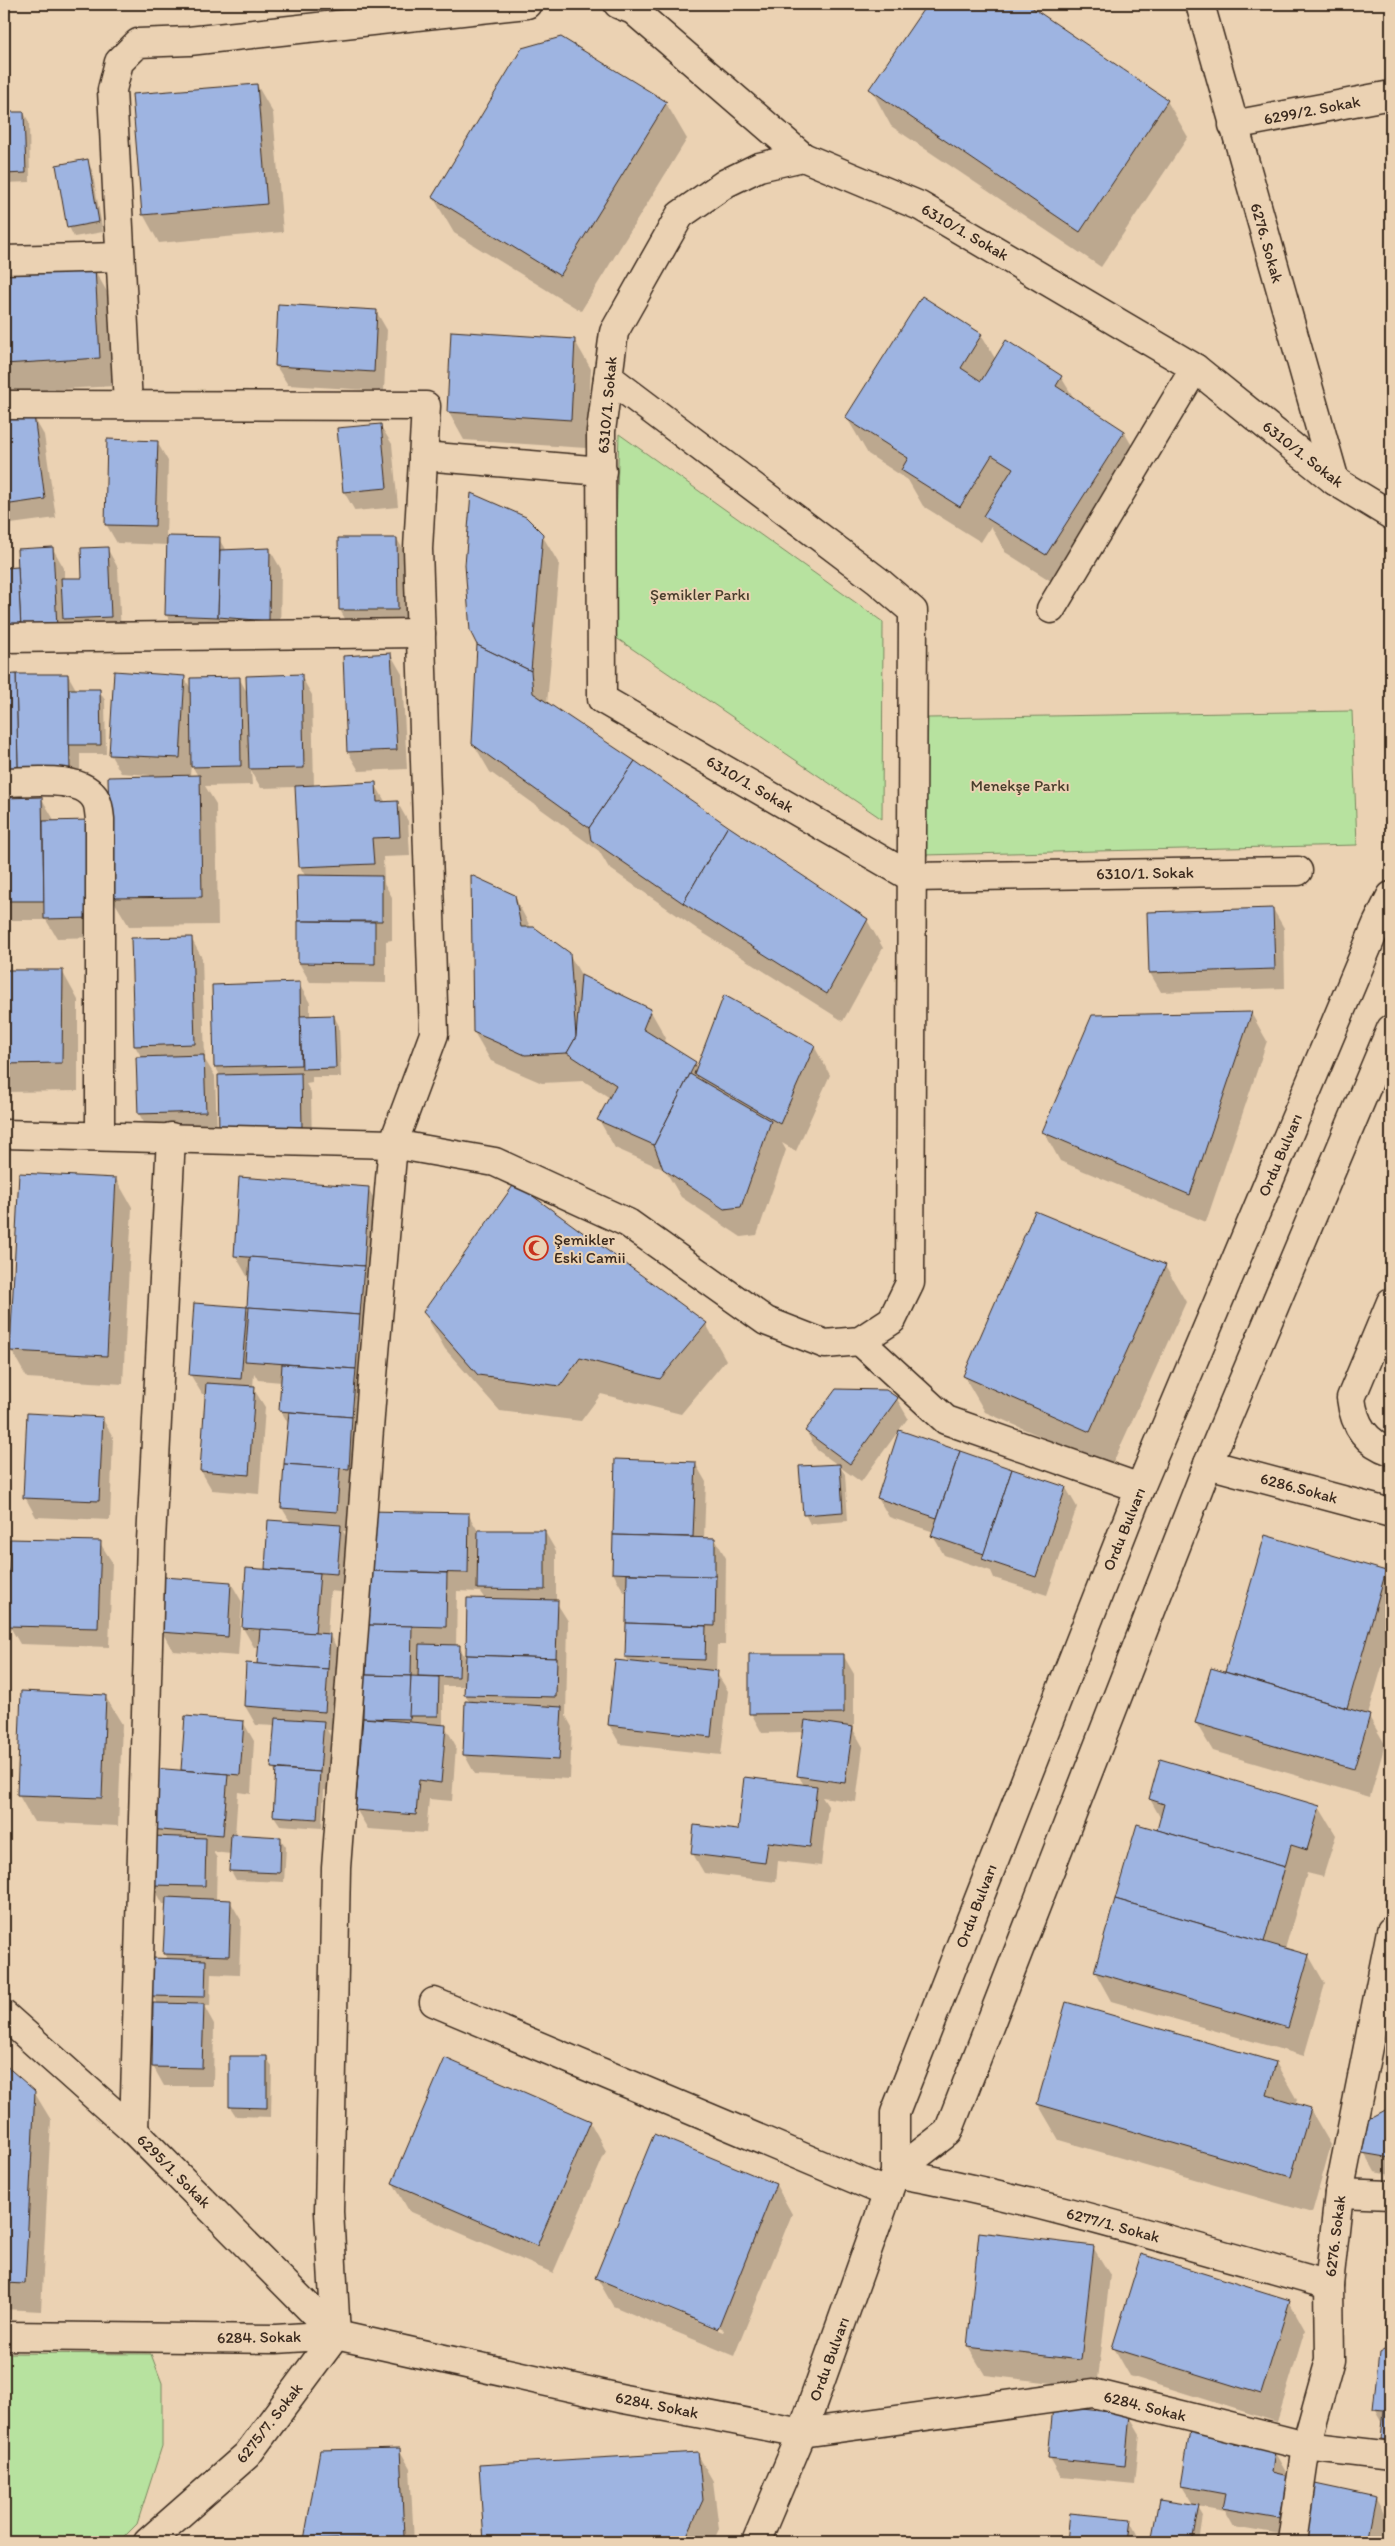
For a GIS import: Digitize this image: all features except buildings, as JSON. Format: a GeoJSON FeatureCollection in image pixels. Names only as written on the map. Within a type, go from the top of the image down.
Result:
{"type":"FeatureCollection","features":[{"type":"Feature","properties":{"kind":"street"},"geometry":{"type":"LineString","coordinates":[[128,405],[112,90],[119,62],[138,43],[189,41],[527,4]]}},
{"type":"Feature","properties":{"kind":"street"},"geometry":{"type":"LineString","coordinates":[[618,4],[632,10],[803,157]]}},
{"type":"Feature","properties":{"kind":"street","name":"6276. Sokak"},"geometry":{"type":"LineString","coordinates":[[1200,4],[1335,481]]}},
{"type":"Feature","properties":{"kind":"street","name":"6299/2. Sokak"},"geometry":{"type":"LineString","coordinates":[[1233,125],[1391,95]]}},
{"type":"Feature","properties":{"kind":"street","name":"6310/1. Sokak"},"geometry":{"type":"LineString","coordinates":[[1298,871],[911,877],[602,699],[601,431],[614,332],[680,215],[726,183],[759,167],[803,157],[920,206],[1195,368],[1335,481],[1391,515]]}},
{"type":"Feature","properties":{"kind":"street"},"geometry":{"type":"LineString","coordinates":[[4,260],[120,257]]}},
{"type":"Feature","properties":{"kind":"street"},"geometry":{"type":"LineString","coordinates":[[1051,609],[1195,368]]}},
{"type":"Feature","properties":{"kind":"street"},"geometry":{"type":"LineString","coordinates":[[4,1134],[393,1144],[495,1162],[628,1223],[766,1321],[825,1344],[860,1342],[892,1320],[910,1283],[913,611],[878,581],[608,377]]}},
{"type":"Feature","properties":{"kind":"street"},"geometry":{"type":"LineString","coordinates":[[4,405],[426,406],[418,549],[434,1034],[393,1144],[373,1376],[336,1868],[329,2212],[336,2335]]}},
{"type":"Feature","properties":{"kind":"street"},"geometry":{"type":"LineString","coordinates":[[423,456],[602,470]]}},
{"type":"Feature","properties":{"kind":"street"},"geometry":{"type":"LineString","coordinates":[[4,638],[421,633]]}},
{"type":"Feature","properties":{"kind":"street"},"geometry":{"type":"LineString","coordinates":[[4,782],[66,782],[89,791],[96,800],[100,819],[100,1135]]}},
{"type":"Feature","properties":{"kind":"street","name":"Ordu Bulvarı"},"geometry":{"type":"LineString","coordinates":[[756,2542],[802,2433],[892,2183],[895,2113],[1140,1488],[1391,896]]}},
{"type":"Feature","properties":{"kind":"street"},"geometry":{"type":"LineString","coordinates":[[892,2183],[948,2132],[1208,1464],[1391,1029]]}},
{"type":"Feature","properties":{"kind":"street"},"geometry":{"type":"LineString","coordinates":[[134,2131],[151,1541],[170,1137]]}},
{"type":"Feature","properties":{"kind":"street"},"geometry":{"type":"LineString","coordinates":[[1391,1302],[1351,1398],[1353,1414],[1360,1430],[1369,1440],[1391,1451]]}},
{"type":"Feature","properties":{"kind":"street"},"geometry":{"type":"LineString","coordinates":[[860,1342],[946,1420],[1140,1488]]}},
{"type":"Feature","properties":{"kind":"street","name":"6286.Sokak"},"geometry":{"type":"LineString","coordinates":[[1208,1464],[1391,1513]]}},
{"type":"Feature","properties":{"kind":"street","name":"6276. Sokak"},"geometry":{"type":"LineString","coordinates":[[1292,2542],[1306,2446],[1330,2360],[1329,2285],[1340,2193],[1391,1931]]}},
{"type":"Feature","properties":{"kind":"street","name":"6277/1. Sokak"},"geometry":{"type":"LineString","coordinates":[[434,2002],[892,2183],[955,2184],[1111,2224],[1329,2285]]}},
{"type":"Feature","properties":{"kind":"street","name":"6295/1. Sokak"},"geometry":{"type":"LineString","coordinates":[[4,2015],[134,2131],[336,2335]]}},
{"type":"Feature","properties":{"kind":"street"},"geometry":{"type":"LineString","coordinates":[[1340,2193],[1391,2195]]}},
{"type":"Feature","properties":{"kind":"street","name":"6284. Sokak"},"geometry":{"type":"LineString","coordinates":[[4,2336],[276,2339],[336,2335],[624,2399],[802,2433],[1093,2393],[1306,2446],[1391,2456]]}},
{"type":"Feature","properties":{"kind":"street","name":"6275/7. Sokak"},"geometry":{"type":"LineString","coordinates":[[153,2541],[248,2455],[336,2335]]}},
{"type":"Feature","properties":{"kind":"green space","name":"Şemikler Parkı"},"geometry":{"type":"Polygon","coordinates":[[[619,434],[883,622],[882,819],[612,635],[619,434]]]}},
{"type":"Feature","properties":{"kind":"green space","name":"Menekşe Parkı"},"geometry":{"type":"Polygon","coordinates":[[[1352,711],[1357,845],[924,855],[928,718],[1352,711]]]}},
{"type":"Feature","properties":{"kind":"green space"},"geometry":{"type":"Polygon","coordinates":[[[4,2353],[151,2354],[162,2383],[162,2446],[137,2524],[119,2542],[4,2542],[4,2353]]]}},
{"type":"Feature","properties":{"kind":"place","name":"Şemikler Eski Camii"},"geometry":{"type":"Point","coordinates":[536,1248]}}]}
